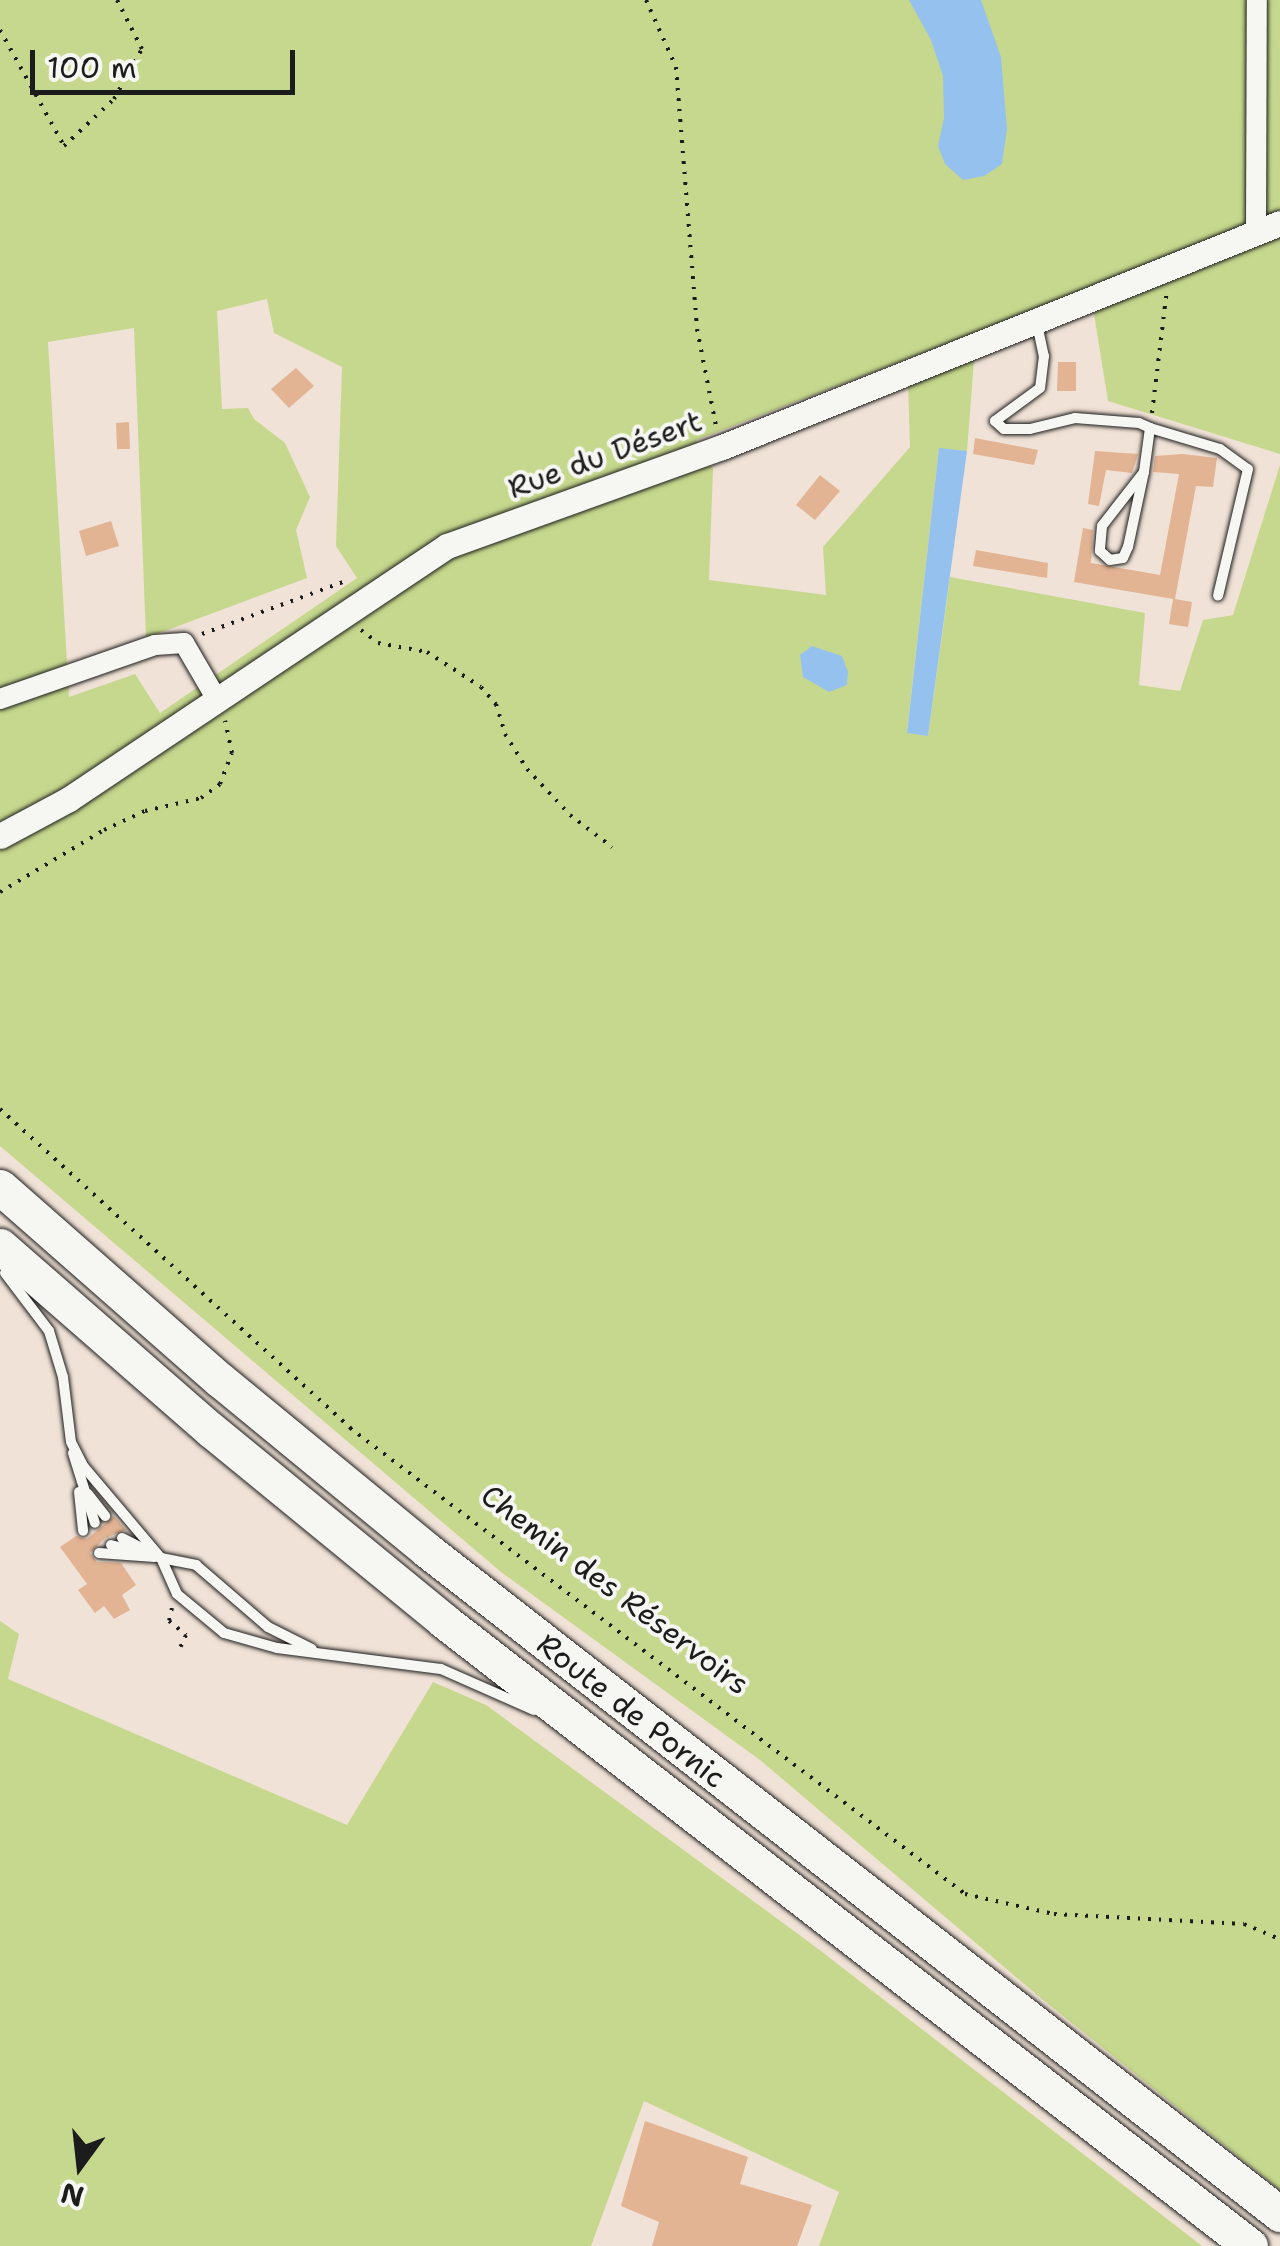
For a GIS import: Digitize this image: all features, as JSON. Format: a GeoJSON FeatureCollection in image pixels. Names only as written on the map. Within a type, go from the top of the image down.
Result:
{"type":"FeatureCollection","features":[{"type":"Feature","properties":{"kind":"highway","name":"Route de Pornic"},"geometry":{"type":"LineString","coordinates":[[0,1188],[220,1380],[413,1540],[1280,2214]]}},
{"type":"Feature","properties":{"kind":"highway","name":"Route de Pornic"},"geometry":{"type":"LineString","coordinates":[[0,1246],[314,1516],[664,1793],[1250,2246]]}},
{"type":"Feature","properties":{"kind":"street"},"geometry":{"type":"LineString","coordinates":[[1256,0],[1268,228]]}},
{"type":"Feature","properties":{"kind":"street","name":"Rue du Désert"},"geometry":{"type":"LineString","coordinates":[[0,836],[70,799],[448,546],[722,447],[1268,228]]}},
{"type":"Feature","properties":{"kind":"street"},"geometry":{"type":"LineString","coordinates":[[0,699],[155,645],[184,643],[216,698]]}},
{"type":"Feature","properties":{"kind":"lane"},"geometry":{"type":"LineString","coordinates":[[1036,323],[1044,356],[1040,388],[1028,402],[995,421],[1004,429],[1030,429],[1075,418],[1139,422],[1220,449],[1248,469],[1218,596]]}},
{"type":"Feature","properties":{"kind":"lane"},"geometry":{"type":"LineString","coordinates":[[1144,472],[1102,526],[1100,552],[1110,560],[1123,558],[1128,547],[1144,472],[1150,428]]}},
{"type":"Feature","properties":{"kind":"lane"},"geometry":{"type":"LineString","coordinates":[[0,1269],[49,1331],[63,1377],[83,1531]]}},
{"type":"Feature","properties":{"kind":"lane"},"geometry":{"type":"LineString","coordinates":[[71,1442],[84,1467],[161,1558],[176,1594],[224,1633],[246,1642],[440,1669],[538,1712],[553,1724]]}},
{"type":"Feature","properties":{"kind":"lane"},"geometry":{"type":"LineString","coordinates":[[78,1481],[100,1519]]}},
{"type":"Feature","properties":{"kind":"lane"},"geometry":{"type":"LineString","coordinates":[[117,1542],[161,1558]]}},
{"type":"Feature","properties":{"kind":"lane"},"geometry":{"type":"LineString","coordinates":[[100,1553],[196,1565],[268,1627],[317,1652]]}},
{"type":"Feature","properties":{"kind":"lane"},"geometry":{"type":"LineString","coordinates":[[627,1783],[664,1793]]}},
{"type":"Feature","properties":{"kind":"path"},"geometry":{"type":"LineString","coordinates":[[0,30],[64,146],[114,99],[142,50],[117,0]]}},
{"type":"Feature","properties":{"kind":"path"},"geometry":{"type":"LineString","coordinates":[[646,0],[676,67],[697,329],[722,447]]}},
{"type":"Feature","properties":{"kind":"path"},"geometry":{"type":"LineString","coordinates":[[1150,428],[1170,268]]}},
{"type":"Feature","properties":{"kind":"path"},"geometry":{"type":"LineString","coordinates":[[184,643],[230,620],[342,582]]}},
{"type":"Feature","properties":{"kind":"path"},"geometry":{"type":"LineString","coordinates":[[347,610],[362,632],[378,643],[428,652],[481,687],[496,704],[505,734],[527,769],[570,815],[612,847]]}},
{"type":"Feature","properties":{"kind":"path"},"geometry":{"type":"LineString","coordinates":[[0,892],[104,830],[145,811],[201,798],[220,784],[232,753],[216,698]]}},
{"type":"Feature","properties":{"kind":"path","name":"Chemin des Réservoirs"},"geometry":{"type":"LineString","coordinates":[[0,1109],[350,1428],[965,1894],[1054,1914],[1244,1924],[1280,1939]]}},
{"type":"Feature","properties":{"kind":"path"},"geometry":{"type":"LineString","coordinates":[[176,1594],[169,1621],[186,1636],[180,1648]]}},
{"type":"Feature","properties":{"kind":"green space"},"geometry":{"type":"Polygon","coordinates":[[[0,0],[1280,0],[1280,454],[1108,401],[1090,289],[696,440],[713,469],[709,580],[826,595],[823,547],[910,447],[908,382],[974,360],[967,451],[939,449],[907,732],[928,736],[950,577],[1145,613],[1139,685],[1180,691],[1203,620],[1233,615],[1280,465],[1280,2190],[1042,1999],[760,1760],[501,1572],[0,1146],[0,0]],[[267,299],[217,311],[222,409],[248,408],[254,419],[285,443],[310,497],[296,530],[307,578],[146,638],[134,328],[48,342],[69,697],[135,674],[160,713],[357,578],[336,546],[342,367],[274,333],[267,299]]]}},
{"type":"Feature","properties":{"kind":"green space"},"geometry":{"type":"Polygon","coordinates":[[[0,1621],[19,1634],[8,1679],[347,1825],[433,1682],[486,1705],[817,1948],[1202,2246],[819,2246],[839,2192],[644,2101],[591,2246],[0,2246],[0,1621]]]}},
{"type":"Feature","properties":{"kind":"water"},"geometry":{"type":"Polygon","coordinates":[[[909,0],[981,0],[1001,57],[1007,129],[1002,164],[984,176],[963,180],[945,164],[938,146],[944,118],[943,76],[931,40],[909,0]]]}},
{"type":"Feature","properties":{"kind":"water"},"geometry":{"type":"Polygon","coordinates":[[[939,448],[967,451],[928,736],[907,733],[939,448]]]}},
{"type":"Feature","properties":{"kind":"water"},"geometry":{"type":"Polygon","coordinates":[[[812,646],[842,656],[848,672],[847,685],[829,692],[803,677],[800,655],[812,646]]]}},
{"type":"Feature","properties":{"kind":"building"},"geometry":{"type":"Polygon","coordinates":[[[1058,362],[1076,362],[1076,391],[1057,391],[1058,362]]]}},
{"type":"Feature","properties":{"kind":"building"},"geometry":{"type":"Polygon","coordinates":[[[296,368],[314,386],[289,408],[271,389],[296,368]]]}},
{"type":"Feature","properties":{"kind":"building"},"geometry":{"type":"Polygon","coordinates":[[[129,422],[130,449],[117,449],[116,423],[129,422]]]}},
{"type":"Feature","properties":{"kind":"building"},"geometry":{"type":"Polygon","coordinates":[[[975,438],[1038,450],[1034,465],[973,454],[975,438]]]}},
{"type":"Feature","properties":{"kind":"building"},"geometry":{"type":"Polygon","coordinates":[[[1095,451],[1138,454],[1132,473],[1106,470],[1099,506],[1088,504],[1095,451]]]}},
{"type":"Feature","properties":{"kind":"building"},"geometry":{"type":"Polygon","coordinates":[[[1155,456],[1217,458],[1213,487],[1196,486],[1175,599],[1192,602],[1188,627],[1169,624],[1173,599],[1074,582],[1083,528],[1093,530],[1091,563],[1160,575],[1179,474],[1153,472],[1155,456]]]}},
{"type":"Feature","properties":{"kind":"building"},"geometry":{"type":"Polygon","coordinates":[[[820,475],[840,491],[815,520],[796,505],[820,475]]]}},
{"type":"Feature","properties":{"kind":"building"},"geometry":{"type":"Polygon","coordinates":[[[111,521],[119,546],[86,556],[79,531],[111,521]]]}},
{"type":"Feature","properties":{"kind":"building"},"geometry":{"type":"Polygon","coordinates":[[[976,550],[1048,563],[1047,578],[973,566],[976,550]]]}},
{"type":"Feature","properties":{"kind":"building"},"geometry":{"type":"Polygon","coordinates":[[[114,1516],[126,1530],[105,1538],[90,1553],[97,1562],[121,1563],[136,1585],[122,1595],[130,1610],[114,1619],[104,1606],[95,1613],[78,1590],[87,1584],[60,1547],[76,1536],[87,1539],[114,1516]]]}},
{"type":"Feature","properties":{"kind":"building"},"geometry":{"type":"Polygon","coordinates":[[[645,2121],[748,2157],[740,2184],[812,2205],[797,2246],[652,2246],[659,2222],[621,2206],[645,2121]]]}}]}
